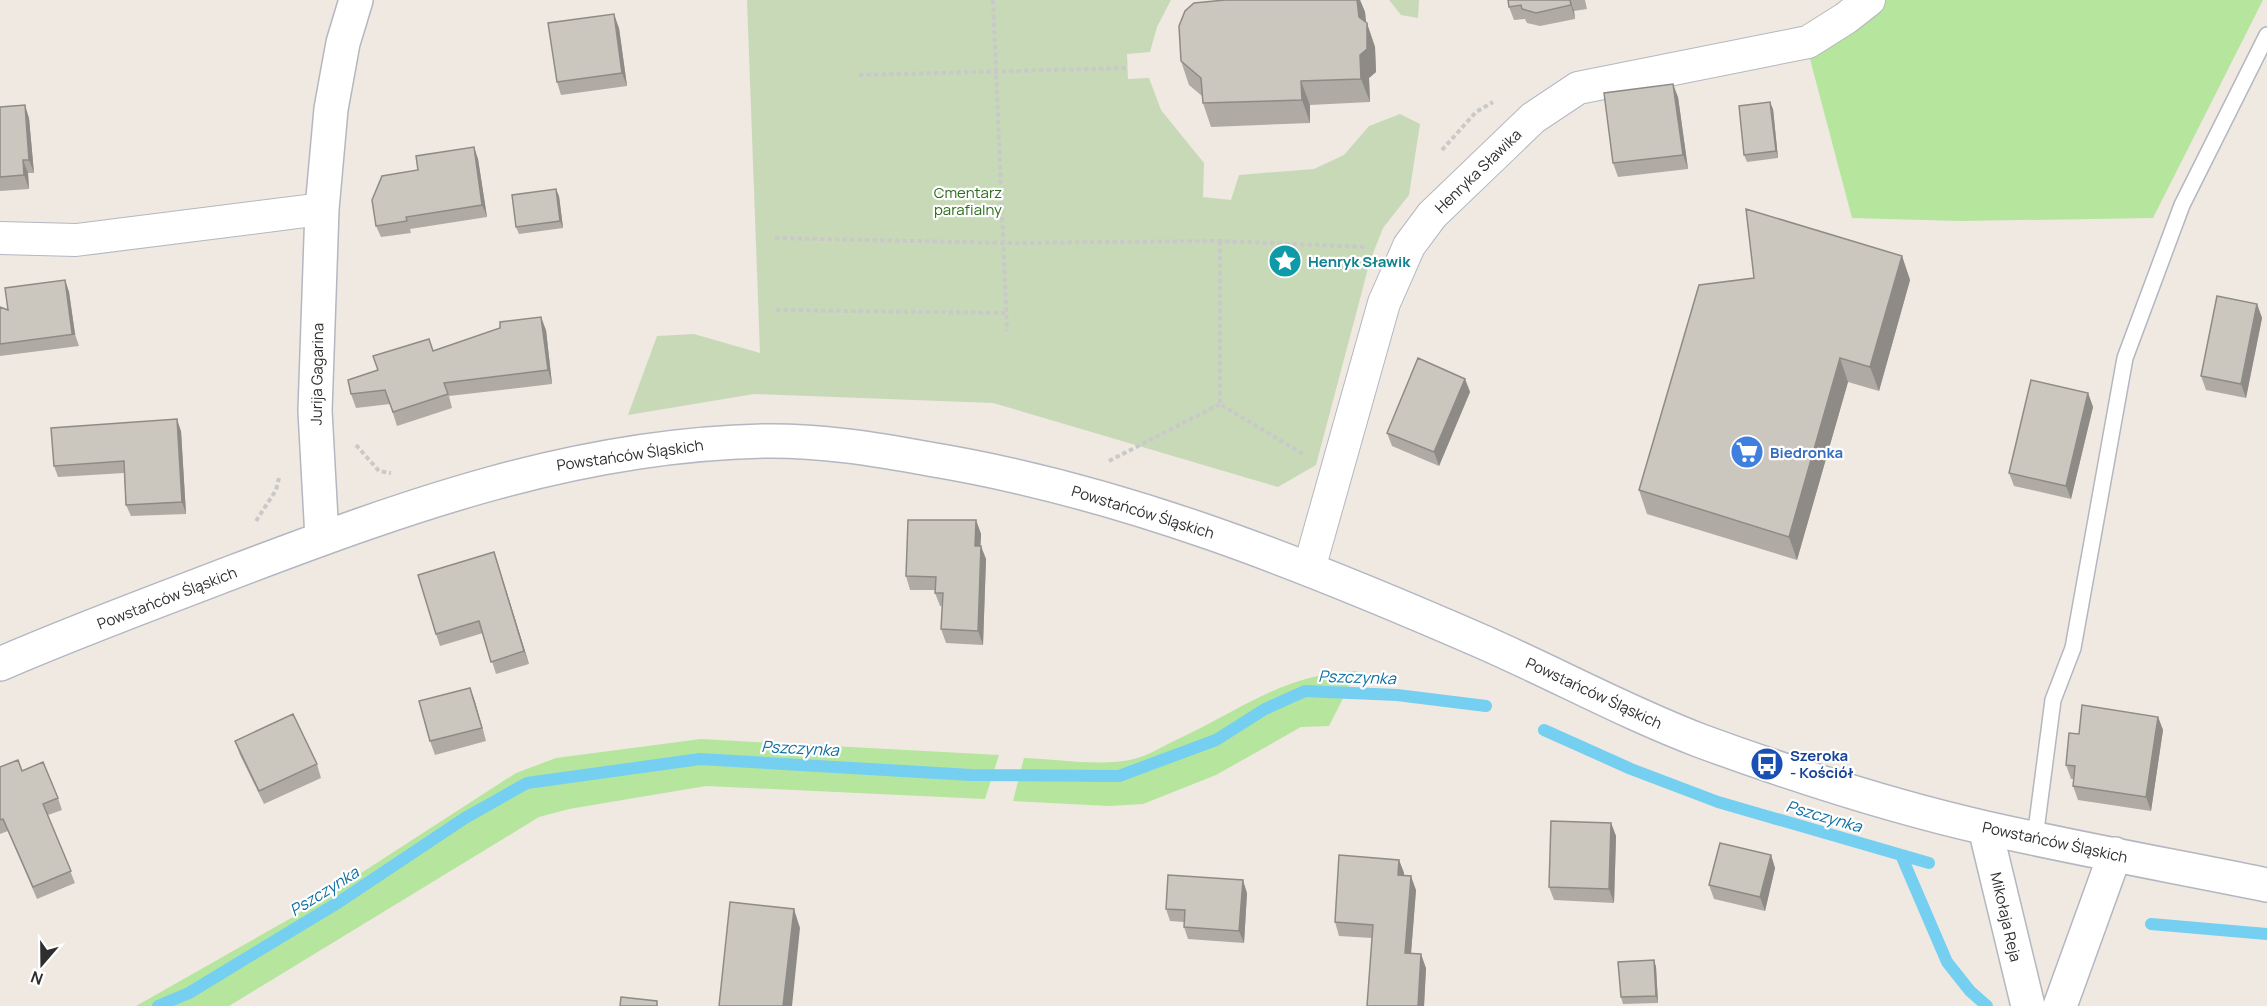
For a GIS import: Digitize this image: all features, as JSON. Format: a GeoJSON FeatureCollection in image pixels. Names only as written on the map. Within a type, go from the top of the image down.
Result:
{"type":"FeatureCollection","features":[{"type":"Feature","properties":{"kind":"street","name":"Jurija Gagarina"},"geometry":{"type":"LineString","coordinates":[[322,538],[315,411],[322,210],[331,109],[343,43],[356,0]]}},
{"type":"Feature","properties":{"kind":"street","name":"Henryka Sławika"},"geometry":{"type":"LineString","coordinates":[[1309,569],[1384,303],[1409,246],[1432,215],[1533,118],[1578,88],[1808,42],[1869,0]]}},
{"type":"Feature","properties":{"kind":"street"},"geometry":{"type":"LineString","coordinates":[[0,238],[76,240],[322,210]]}},
{"type":"Feature","properties":{"kind":"street","name":"Powstańców Śląskich"},"geometry":{"type":"LineString","coordinates":[[0,664],[322,538],[433,500],[555,465],[678,445],[770,441],[866,448],[962,464],[1061,486],[1186,524],[1309,569],[1483,642],[1695,739],[1860,795],[1985,828],[2267,885]]}},
{"type":"Feature","properties":{"kind":"street","name":"Mikołaja Reja"},"geometry":{"type":"LineString","coordinates":[[1985,828],[2028,1006]]}},
{"type":"Feature","properties":{"kind":"street"},"geometry":{"type":"LineString","coordinates":[[2060,1006],[2115,854]]}},
{"type":"Feature","properties":{"kind":"lane"},"geometry":{"type":"LineString","coordinates":[[2035,838],[2053,700],[2073,648],[2125,358],[2182,206],[2267,35]]}},
{"type":"Feature","properties":{"kind":"path"},"geometry":{"type":"LineString","coordinates":[[993,0],[1007,331]]}},
{"type":"Feature","properties":{"kind":"path"},"geometry":{"type":"LineString","coordinates":[[860,75],[1128,69]]}},
{"type":"Feature","properties":{"kind":"path"},"geometry":{"type":"LineString","coordinates":[[775,238],[1004,243],[1220,241],[1367,247]]}},
{"type":"Feature","properties":{"kind":"path"},"geometry":{"type":"LineString","coordinates":[[1220,241],[1220,404]]}},
{"type":"Feature","properties":{"kind":"path"},"geometry":{"type":"LineString","coordinates":[[776,310],[1007,313]]}},
{"type":"Feature","properties":{"kind":"path"},"geometry":{"type":"LineString","coordinates":[[1220,404],[1304,455]]}},
{"type":"Feature","properties":{"kind":"path"},"geometry":{"type":"LineString","coordinates":[[1105,463],[1220,404]]}},
{"type":"Feature","properties":{"kind":"path"},"geometry":{"type":"LineString","coordinates":[[351,438],[379,471],[397,475]]}},
{"type":"Feature","properties":{"kind":"path"},"geometry":{"type":"LineString","coordinates":[[249,527],[257,521],[276,490],[280,469]]}},
{"type":"Feature","properties":{"kind":"green space","name":"Cmentarz parafialny"},"geometry":{"type":"Polygon","coordinates":[[[747,0],[1171,0],[1157,27],[1150,52],[1127,54],[1128,79],[1149,78],[1161,110],[1204,163],[1203,197],[1231,200],[1239,175],[1314,169],[1344,155],[1369,126],[1400,114],[1420,124],[1409,195],[1383,228],[1370,261],[1316,465],[1278,487],[993,403],[754,394],[628,415],[657,336],[694,334],[760,353],[747,0]]]}},
{"type":"Feature","properties":{"kind":"green space"},"geometry":{"type":"Polygon","coordinates":[[[1389,0],[1419,0],[1418,18],[1401,15],[1389,0]]]}},
{"type":"Feature","properties":{"kind":"green space"},"geometry":{"type":"Polygon","coordinates":[[[1880,0],[2263,0],[2153,218],[1960,221],[1852,218],[1810,59],[1880,0]]]}},
{"type":"Feature","properties":{"kind":"green space"},"geometry":{"type":"Polygon","coordinates":[[[1357,671],[1329,726],[1301,727],[1216,775],[1143,804],[1109,806],[1013,801],[1024,758],[1093,762],[1134,759],[1284,687],[1306,679],[1357,671]]]}},
{"type":"Feature","properties":{"kind":"green space"},"geometry":{"type":"Polygon","coordinates":[[[701,739],[999,755],[985,799],[706,786],[569,809],[539,817],[229,1006],[136,1006],[293,917],[516,773],[556,758],[701,739]]]}},
{"type":"Feature","properties":{"kind":"building"},"geometry":{"type":"Polygon","coordinates":[[[1225,0],[1357,0],[1359,17],[1367,23],[1367,49],[1360,55],[1361,79],[1301,81],[1302,100],[1203,103],[1201,78],[1181,61],[1179,26],[1185,11],[1194,3],[1225,0]]]}},
{"type":"Feature","properties":{"kind":"building"},"geometry":{"type":"Polygon","coordinates":[[[1508,0],[1570,0],[1571,5],[1536,13],[1522,9],[1521,5],[1509,7],[1508,0]]]}},
{"type":"Feature","properties":{"kind":"building"},"geometry":{"type":"Polygon","coordinates":[[[614,14],[622,73],[557,82],[548,23],[614,14]]]}},
{"type":"Feature","properties":{"kind":"building"},"geometry":{"type":"Polygon","coordinates":[[[1673,84],[1683,155],[1613,163],[1604,93],[1673,84]]]}},
{"type":"Feature","properties":{"kind":"building"},"geometry":{"type":"Polygon","coordinates":[[[1770,102],[1776,151],[1744,155],[1739,106],[1770,102]]]}},
{"type":"Feature","properties":{"kind":"building"},"geometry":{"type":"Polygon","coordinates":[[[25,105],[29,160],[23,160],[24,175],[0,177],[0,107],[25,105]]]}},
{"type":"Feature","properties":{"kind":"building"},"geometry":{"type":"Polygon","coordinates":[[[474,147],[482,205],[406,217],[407,221],[376,226],[372,200],[382,176],[418,170],[416,156],[474,147]]]}},
{"type":"Feature","properties":{"kind":"building"},"geometry":{"type":"Polygon","coordinates":[[[556,189],[560,221],[516,227],[512,195],[556,189]]]}},
{"type":"Feature","properties":{"kind":"building","name":"Biedronka"},"geometry":{"type":"Polygon","coordinates":[[[1746,209],[1902,256],[1870,367],[1840,358],[1789,537],[1639,490],[1699,285],[1754,278],[1746,209]]]}},
{"type":"Feature","properties":{"kind":"building"},"geometry":{"type":"Polygon","coordinates":[[[65,280],[72,333],[75,334],[0,344],[0,307],[8,310],[5,288],[65,280]]]}},
{"type":"Feature","properties":{"kind":"building"},"geometry":{"type":"Polygon","coordinates":[[[2217,296],[2257,304],[2241,384],[2201,376],[2217,296]]]}},
{"type":"Feature","properties":{"kind":"building"},"geometry":{"type":"Polygon","coordinates":[[[541,317],[548,370],[444,383],[448,394],[393,412],[385,390],[351,394],[348,380],[378,370],[373,356],[429,339],[433,351],[500,328],[500,322],[541,317]]]}},
{"type":"Feature","properties":{"kind":"building"},"geometry":{"type":"Polygon","coordinates":[[[1418,358],[1465,379],[1434,452],[1387,433],[1418,358]]]}},
{"type":"Feature","properties":{"kind":"building"},"geometry":{"type":"Polygon","coordinates":[[[2031,380],[2088,393],[2066,486],[2009,473],[2031,380]]]}},
{"type":"Feature","properties":{"kind":"building"},"geometry":{"type":"Polygon","coordinates":[[[177,419],[182,502],[126,505],[124,461],[54,466],[51,428],[177,419]]]}},
{"type":"Feature","properties":{"kind":"building"},"geometry":{"type":"Polygon","coordinates":[[[908,520],[976,520],[975,546],[981,546],[978,631],[941,629],[943,593],[935,593],[936,577],[906,576],[908,520]]]}},
{"type":"Feature","properties":{"kind":"building"},"geometry":{"type":"Polygon","coordinates":[[[494,552],[524,651],[491,662],[479,621],[436,634],[418,575],[494,552]]]}},
{"type":"Feature","properties":{"kind":"building"},"geometry":{"type":"Polygon","coordinates":[[[470,688],[482,728],[430,741],[419,701],[470,688]]]}},
{"type":"Feature","properties":{"kind":"building"},"geometry":{"type":"Polygon","coordinates":[[[2082,705],[2158,717],[2146,797],[2073,786],[2075,766],[2066,765],[2069,733],[2079,734],[2082,705]]]}},
{"type":"Feature","properties":{"kind":"building"},"geometry":{"type":"Polygon","coordinates":[[[293,714],[317,764],[259,791],[235,741],[293,714]]]}},
{"type":"Feature","properties":{"kind":"building"},"geometry":{"type":"Polygon","coordinates":[[[18,760],[22,771],[43,762],[58,798],[43,804],[71,871],[33,887],[3,819],[0,820],[0,767],[18,760]]]}},
{"type":"Feature","properties":{"kind":"building"},"geometry":{"type":"Polygon","coordinates":[[[1551,821],[1611,823],[1609,889],[1549,887],[1551,821]]]}},
{"type":"Feature","properties":{"kind":"building"},"geometry":{"type":"Polygon","coordinates":[[[1720,843],[1771,855],[1760,897],[1709,885],[1720,843]]]}},
{"type":"Feature","properties":{"kind":"building"},"geometry":{"type":"Polygon","coordinates":[[[1339,855],[1399,860],[1398,875],[1411,876],[1405,953],[1421,954],[1418,1006],[1367,1006],[1373,925],[1335,922],[1339,855]]]}},
{"type":"Feature","properties":{"kind":"building"},"geometry":{"type":"Polygon","coordinates":[[[1168,875],[1243,880],[1239,931],[1184,927],[1185,910],[1166,909],[1168,875]]]}},
{"type":"Feature","properties":{"kind":"building"},"geometry":{"type":"Polygon","coordinates":[[[730,902],[794,909],[783,1006],[719,1006],[730,902]]]}},
{"type":"Feature","properties":{"kind":"building"},"geometry":{"type":"Polygon","coordinates":[[[1654,960],[1656,996],[1621,997],[1618,962],[1654,960]]]}},
{"type":"Feature","properties":{"kind":"building"},"geometry":{"type":"Polygon","coordinates":[[[621,997],[657,1001],[657,1006],[620,1006],[621,997]]]}},
{"type":"Feature","properties":{"kind":"waterway","name":"Pszczynka"},"geometry":{"type":"LineString","coordinates":[[158,1006],[189,993],[339,902],[465,818],[527,783],[700,759],[971,775],[1119,776],[1216,740],[1265,709],[1305,691],[1397,695],[1486,706]]}},
{"type":"Feature","properties":{"kind":"waterway","name":"Pszczynka"},"geometry":{"type":"LineString","coordinates":[[1544,730],[1631,769],[1718,802],[1929,863]]}},
{"type":"Feature","properties":{"kind":"waterway"},"geometry":{"type":"LineString","coordinates":[[1901,855],[1947,962],[1970,991],[1987,1006]]}},
{"type":"Feature","properties":{"kind":"waterway","name":"Pszczynka"},"geometry":{"type":"LineString","coordinates":[[2151,924],[2267,934]]}},
{"type":"Feature","properties":{"kind":"place","name":"Henryk Sławik"},"geometry":{"type":"Point","coordinates":[1285,261]}},
{"type":"Feature","properties":{"kind":"place","name":"Biedronka"},"geometry":{"type":"Point","coordinates":[1747,452]}},
{"type":"Feature","properties":{"kind":"place","name":"Szeroka - Kościół"},"geometry":{"type":"Point","coordinates":[1767,764]}}]}
